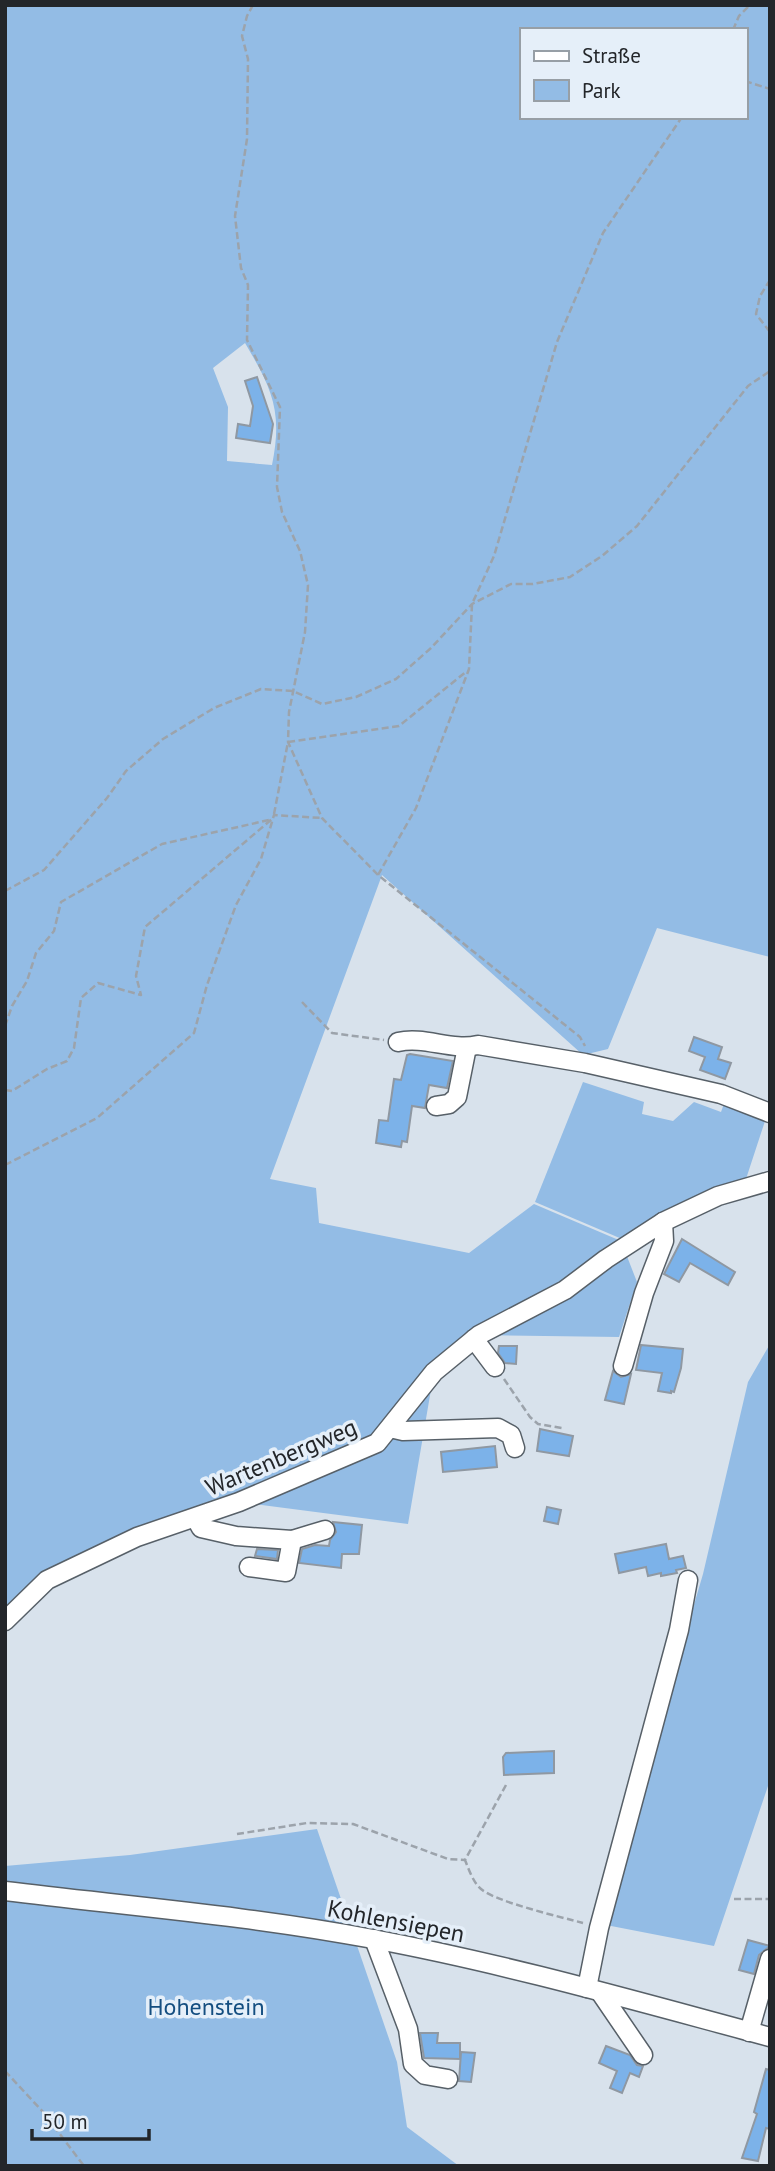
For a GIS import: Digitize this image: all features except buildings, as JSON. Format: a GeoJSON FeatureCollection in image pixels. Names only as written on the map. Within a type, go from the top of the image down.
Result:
{"type":"FeatureCollection","features":[{"type":"Feature","properties":{"kind":"street"},"geometry":{"type":"LineString","coordinates":[[398,1042],[412,1039],[467,1047],[478,1045],[585,1063],[721,1094],[770,1113]]}},
{"type":"Feature","properties":{"kind":"street"},"geometry":{"type":"LineString","coordinates":[[436,1105],[449,1104],[457,1097],[467,1047]]}},
{"type":"Feature","properties":{"kind":"street","name":"Wartenbergweg"},"geometry":{"type":"LineString","coordinates":[[5,1621],[47,1580],[137,1537],[196,1519],[377,1443],[434,1372],[474,1339],[565,1290],[663,1222],[718,1196],[770,1181]]}},
{"type":"Feature","properties":{"kind":"street"},"geometry":{"type":"LineString","coordinates":[[623,1366],[644,1293],[664,1241],[663,1222]]}},
{"type":"Feature","properties":{"kind":"street"},"geometry":{"type":"LineString","coordinates":[[474,1339],[500,1374]]}},
{"type":"Feature","properties":{"kind":"street"},"geometry":{"type":"LineString","coordinates":[[390,1428],[402,1431],[498,1429],[511,1435],[514,1448]]}},
{"type":"Feature","properties":{"kind":"street"},"geometry":{"type":"LineString","coordinates":[[196,1519],[201,1528],[236,1536],[292,1540],[325,1530]]}},
{"type":"Feature","properties":{"kind":"street"},"geometry":{"type":"LineString","coordinates":[[249,1567],[286,1572],[292,1540]]}},
{"type":"Feature","properties":{"kind":"street"},"geometry":{"type":"LineString","coordinates":[[643,2056],[593,1990],[599,1928],[679,1630],[688,1580]]}},
{"type":"Feature","properties":{"kind":"street","name":"Kohlensiepen"},"geometry":{"type":"LineString","coordinates":[[5,1891],[249,1919],[374,1939],[593,1990],[770,2037]]}},
{"type":"Feature","properties":{"kind":"street"},"geometry":{"type":"LineString","coordinates":[[374,1939],[408,2029],[413,2064],[425,2075],[448,2079]]}},
{"type":"Feature","properties":{"kind":"street"},"geometry":{"type":"LineString","coordinates":[[749,2032],[770,1959]]}},
{"type":"Feature","properties":{"kind":"path"},"geometry":{"type":"LineString","coordinates":[[5,1165],[97,1118],[194,1033],[207,985],[236,905],[261,859],[273,817],[288,742],[289,712],[305,632],[308,585],[300,551],[282,512],[277,487],[280,407],[247,340],[248,285],[241,268],[235,216],[247,139],[248,59],[242,36],[253,5]]}},
{"type":"Feature","properties":{"kind":"path"},"geometry":{"type":"LineString","coordinates":[[734,28],[739,16],[750,5]]}},
{"type":"Feature","properties":{"kind":"path"},"geometry":{"type":"LineString","coordinates":[[747,82],[770,89]]}},
{"type":"Feature","properties":{"kind":"path"},"geometry":{"type":"LineString","coordinates":[[5,891],[44,870],[107,798],[126,771],[163,740],[214,708],[261,689],[293,691],[322,704],[356,697],[396,679],[431,648],[472,604],[495,556],[557,342],[603,233],[681,119]]}},
{"type":"Feature","properties":{"kind":"path"},"geometry":{"type":"LineString","coordinates":[[770,280],[760,296],[756,314],[770,332]]}},
{"type":"Feature","properties":{"kind":"path"},"geometry":{"type":"LineString","coordinates":[[472,604],[511,584],[533,584],[570,577],[602,556],[637,526],[748,386],[764,378],[770,371]]}},
{"type":"Feature","properties":{"kind":"path"},"geometry":{"type":"LineString","coordinates":[[378,875],[416,808],[469,669],[472,604]]}},
{"type":"Feature","properties":{"kind":"path"},"geometry":{"type":"LineString","coordinates":[[288,742],[399,726],[469,669]]}},
{"type":"Feature","properties":{"kind":"path"},"geometry":{"type":"LineString","coordinates":[[288,742],[322,818],[351,850],[378,875],[580,1037],[587,1051],[585,1063]]}},
{"type":"Feature","properties":{"kind":"path"},"geometry":{"type":"LineString","coordinates":[[5,1090],[12,1091],[47,1069],[67,1061],[74,1048],[81,998],[97,983],[141,995],[136,976],[145,927],[273,817]]}},
{"type":"Feature","properties":{"kind":"path"},"geometry":{"type":"LineString","coordinates":[[5,1026],[12,1006],[27,981],[36,953],[54,931],[61,902],[162,844],[273,817],[322,818]]}},
{"type":"Feature","properties":{"kind":"path"},"geometry":{"type":"LineString","coordinates":[[302,1002],[332,1033],[398,1042]]}},
{"type":"Feature","properties":{"kind":"path"},"geometry":{"type":"LineString","coordinates":[[500,1374],[530,1417],[538,1424],[562,1428]]}},
{"type":"Feature","properties":{"kind":"path"},"geometry":{"type":"LineString","coordinates":[[465,1860],[506,1785]]}},
{"type":"Feature","properties":{"kind":"path"},"geometry":{"type":"LineString","coordinates":[[237,1835],[307,1823],[352,1824],[448,1859],[465,1860]]}},
{"type":"Feature","properties":{"kind":"path"},"geometry":{"type":"LineString","coordinates":[[465,1860],[476,1884],[483,1891],[599,1928]]}},
{"type":"Feature","properties":{"kind":"path"},"geometry":{"type":"LineString","coordinates":[[734,1899],[770,1899]]}},
{"type":"Feature","properties":{"kind":"path"},"geometry":{"type":"LineString","coordinates":[[5,2071],[44,2113],[84,2166]]}},
{"type":"Feature","properties":{"kind":"green space"},"geometry":{"type":"Polygon","coordinates":[[[5,5],[770,5],[770,957],[657,928],[608,1049],[583,1055],[382,875],[270,1179],[316,1188],[319,1223],[469,1253],[534,1204],[621,1241],[637,1282],[619,1337],[479,1335],[434,1372],[408,1524],[239,1502],[47,1580],[5,1621],[5,5]],[[245,343],[213,368],[228,407],[227,461],[272,465],[275,415],[273,401],[245,343]]]}},
{"type":"Feature","properties":{"kind":"green space"},"geometry":{"type":"Polygon","coordinates":[[[583,1082],[644,1102],[642,1114],[673,1121],[694,1102],[721,1112],[725,1101],[766,1118],[745,1182],[622,1239],[535,1202],[583,1082]]]}},
{"type":"Feature","properties":{"kind":"green space"},"geometry":{"type":"Polygon","coordinates":[[[770,1344],[770,1780],[714,1946],[606,1925],[653,1745],[703,1574],[748,1382],[770,1344]]]}},
{"type":"Feature","properties":{"kind":"green space","name":"Hohenstein"},"geometry":{"type":"Polygon","coordinates":[[[317,1829],[397,2062],[407,2127],[459,2166],[5,2166],[5,1866],[130,1855],[317,1829]]]}}]}
